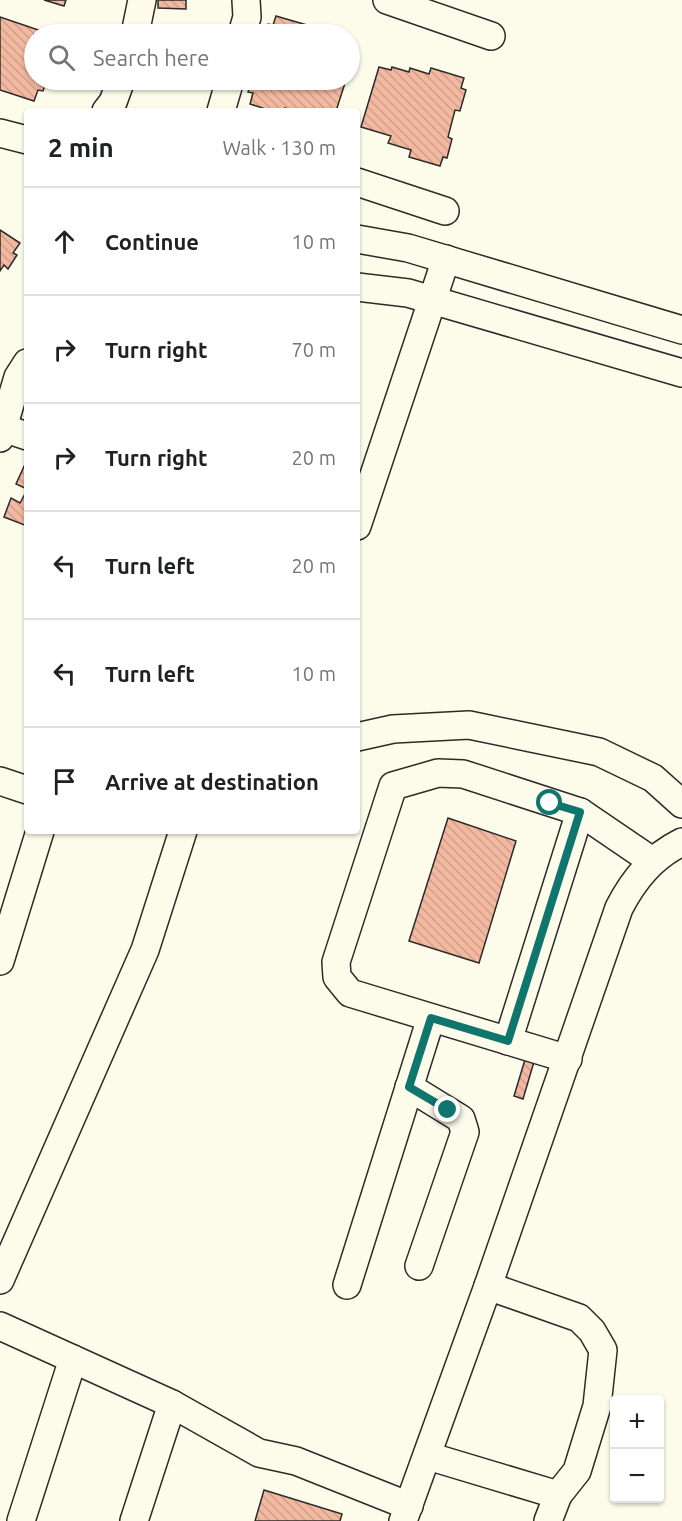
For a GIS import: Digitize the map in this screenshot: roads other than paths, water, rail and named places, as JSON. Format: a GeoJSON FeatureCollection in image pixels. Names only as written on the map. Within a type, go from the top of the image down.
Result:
{"type":"FeatureCollection","features":[{"type":"Feature","properties":{"kind":"street"},"geometry":{"type":"LineString","coordinates":[[137,24],[142,0]]}},
{"type":"Feature","properties":{"kind":"street"},"geometry":{"type":"LineString","coordinates":[[245,24],[246,0]]}},
{"type":"Feature","properties":{"kind":"street"},"geometry":{"type":"LineString","coordinates":[[387,0],[490,36]]}},
{"type":"Feature","properties":{"kind":"street"},"geometry":{"type":"LineString","coordinates":[[108,108],[117,90]]}},
{"type":"Feature","properties":{"kind":"street"},"geometry":{"type":"LineString","coordinates":[[222,108],[227,90]]}},
{"type":"Feature","properties":{"kind":"street"},"geometry":{"type":"LineString","coordinates":[[0,133],[24,139]]}},
{"type":"Feature","properties":{"kind":"street"},"geometry":{"type":"LineString","coordinates":[[360,183],[445,211]]}},
{"type":"Feature","properties":{"kind":"street"},"geometry":{"type":"LineString","coordinates":[[360,240],[398,246],[446,259],[681,329],[676,371],[431,299],[408,293],[360,287]]}},
{"type":"Feature","properties":{"kind":"street"},"geometry":{"type":"LineString","coordinates":[[360,246],[398,246]]}},
{"type":"Feature","properties":{"kind":"street"},"geometry":{"type":"LineString","coordinates":[[360,517],[446,259]]}},
{"type":"Feature","properties":{"kind":"street"},"geometry":{"type":"LineString","coordinates":[[10,434],[18,377],[24,368]]}},
{"type":"Feature","properties":{"kind":"street"},"geometry":{"type":"LineString","coordinates":[[360,736],[393,729],[470,725],[600,752],[653,778],[681,798]]}},
{"type":"Feature","properties":{"kind":"street"},"geometry":{"type":"LineString","coordinates":[[568,1059],[350,993],[337,977],[336,962],[393,786],[438,773],[463,774],[580,812],[652,861]]}},
{"type":"Feature","properties":{"kind":"street"},"geometry":{"type":"LineString","coordinates":[[0,781],[24,789]]}},
{"type":"Feature","properties":{"kind":"street"},"geometry":{"type":"LineString","coordinates":[[508,1041],[580,812]]}},
{"type":"Feature","properties":{"kind":"street"},"geometry":{"type":"LineString","coordinates":[[0,961],[39,834]]}},
{"type":"Feature","properties":{"kind":"street"},"geometry":{"type":"LineString","coordinates":[[0,1280],[145,950],[182,834]]}},
{"type":"Feature","properties":{"kind":"street"},"geometry":{"type":"LineString","coordinates":[[0,1326],[172,1404],[259,1454],[297,1461],[406,1514],[568,1059],[619,908],[628,891],[652,861],[682,842]]}},
{"type":"Feature","properties":{"kind":"street"},"geometry":{"type":"LineString","coordinates":[[347,1285],[431,1018]]}},
{"type":"Feature","properties":{"kind":"street"},"geometry":{"type":"LineString","coordinates":[[409,1087],[460,1119],[465,1132],[419,1266]]}},
{"type":"Feature","properties":{"kind":"street"},"geometry":{"type":"LineString","coordinates":[[488,1286],[579,1318],[592,1331],[603,1350],[597,1406],[577,1471],[558,1495],[548,1521]]}},
{"type":"Feature","properties":{"kind":"street"},"geometry":{"type":"LineString","coordinates":[[21,1521],[74,1359]]}},
{"type":"Feature","properties":{"kind":"street"},"geometry":{"type":"LineString","coordinates":[[134,1521],[172,1404]]}},
{"type":"Feature","properties":{"kind":"street"},"geometry":{"type":"LineString","coordinates":[[428,1456],[558,1495]]}}]}
